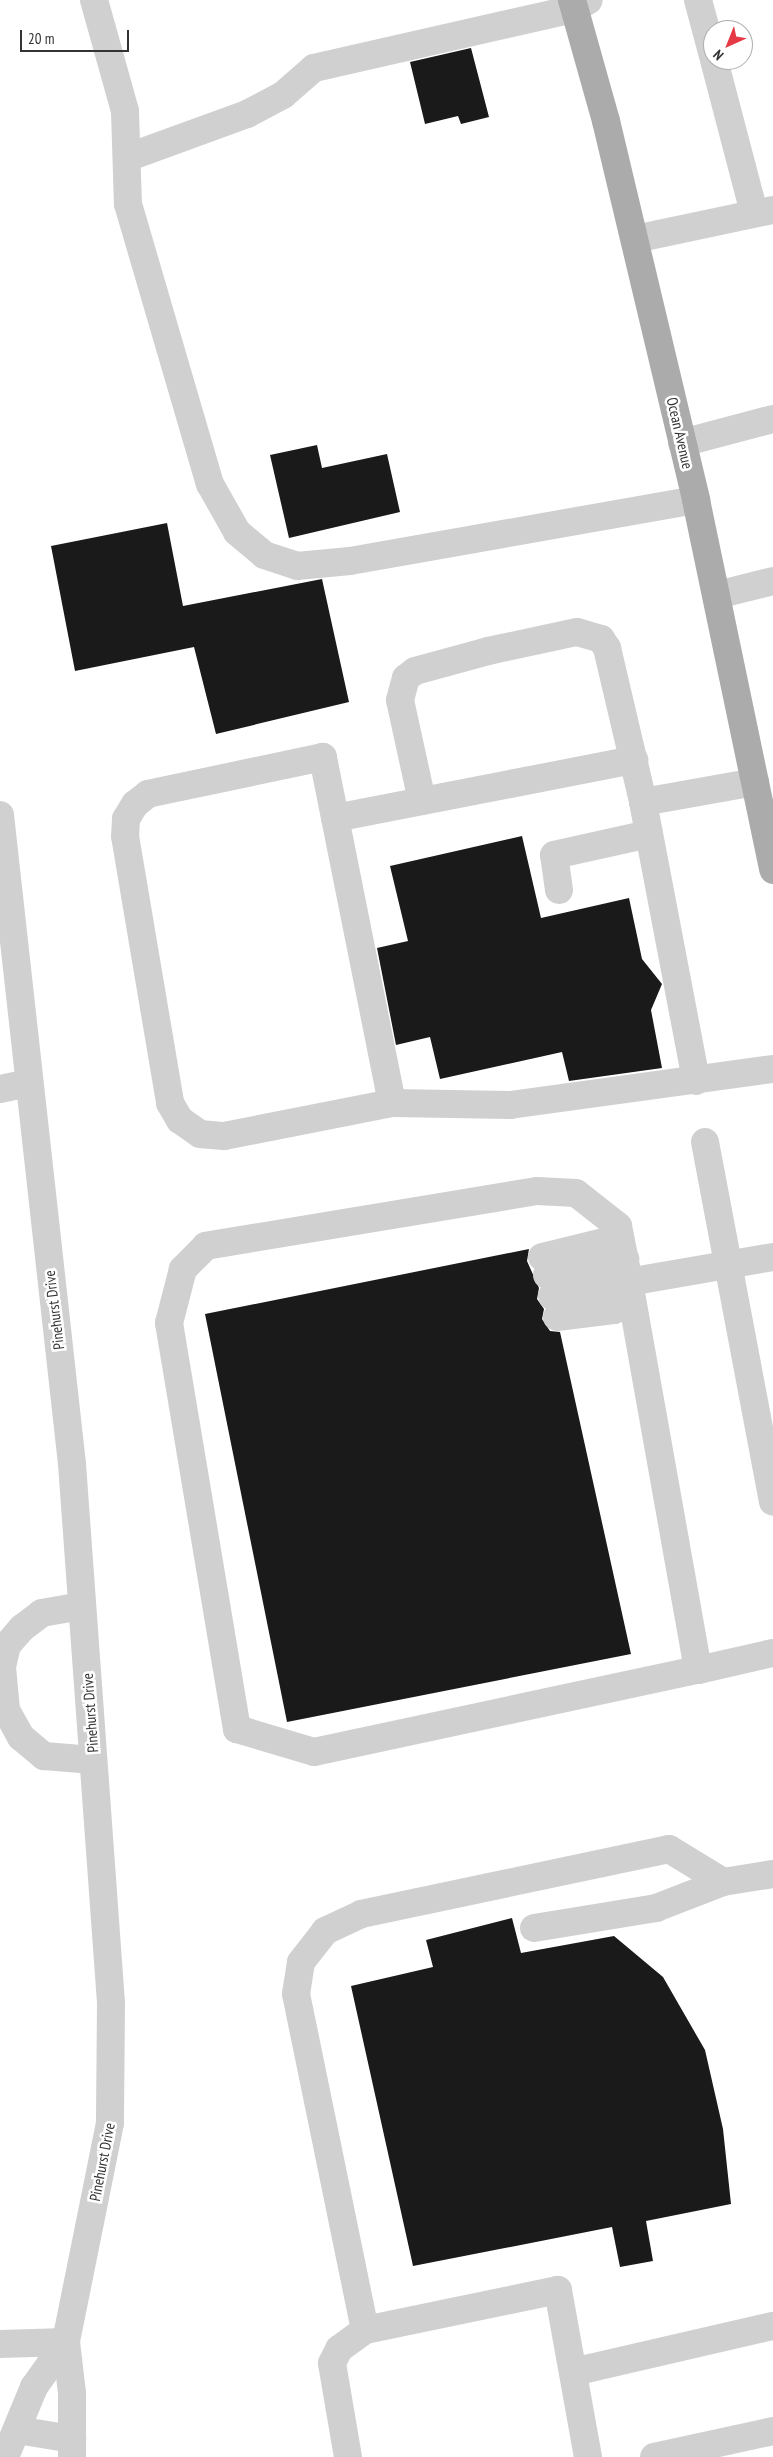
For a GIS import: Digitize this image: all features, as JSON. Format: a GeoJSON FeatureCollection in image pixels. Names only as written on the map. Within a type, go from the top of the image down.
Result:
{"type":"FeatureCollection","features":[{"type":"Feature","properties":{"kind":"main road","name":"Ocean Avenue"},"geometry":{"type":"LineString","coordinates":[[578,3],[696,500],[773,868]]}},
{"type":"Feature","properties":{"kind":"street"},"geometry":{"type":"LineString","coordinates":[[94,0],[125,111],[129,157],[128,204],[210,484],[237,532],[264,555],[297,566],[350,560],[696,500]]}},
{"type":"Feature","properties":{"kind":"street"},"geometry":{"type":"LineString","coordinates":[[698,0],[703,20]]}},
{"type":"Feature","properties":{"kind":"street"},"geometry":{"type":"LineString","coordinates":[[129,157],[247,114],[283,95],[314,68],[578,3]]}},
{"type":"Feature","properties":{"kind":"street"},"geometry":{"type":"LineString","coordinates":[[635,239],[764,212],[717,70]]}},
{"type":"Feature","properties":{"kind":"street"},"geometry":{"type":"LineString","coordinates":[[682,443],[773,419]]}},
{"type":"Feature","properties":{"kind":"street"},"geometry":{"type":"LineString","coordinates":[[717,595],[773,581]]}},
{"type":"Feature","properties":{"kind":"street"},"geometry":{"type":"LineString","coordinates":[[422,801],[400,700],[406,678],[415,671],[488,651],[577,632],[601,639],[607,648],[634,760],[696,1081]]}},
{"type":"Feature","properties":{"kind":"street"},"geometry":{"type":"LineString","coordinates":[[392,1103],[323,757],[148,794],[126,818],[125,836],[170,1103],[180,1120],[200,1134],[224,1136],[392,1103],[510,1106],[696,1081],[773,1068]]}},
{"type":"Feature","properties":{"kind":"street"},"geometry":{"type":"LineString","coordinates":[[335,818],[634,760]]}},
{"type":"Feature","properties":{"kind":"street"},"geometry":{"type":"LineString","coordinates":[[643,802],[755,782]]}},
{"type":"Feature","properties":{"kind":"street","name":"Pinehurst Drive"},"geometry":{"type":"LineString","coordinates":[[0,815],[28,1083],[72,1464],[111,2002],[110,2123],[66,2342],[72,2393],[72,2448],[16,2430]]}},
{"type":"Feature","properties":{"kind":"street"},"geometry":{"type":"LineString","coordinates":[[559,890],[554,855],[649,834]]}},
{"type":"Feature","properties":{"kind":"street"},"geometry":{"type":"LineString","coordinates":[[0,1089],[28,1083]]}},
{"type":"Feature","properties":{"kind":"street"},"geometry":{"type":"LineString","coordinates":[[705,1142],[726,1264],[773,1502]]}},
{"type":"Feature","properties":{"kind":"street"},"geometry":{"type":"LineString","coordinates":[[698,1670],[618,1226],[576,1193],[536,1191],[206,1246],[183,1269],[169,1323],[237,1729],[314,1752],[698,1670],[773,1653]]}},
{"type":"Feature","properties":{"kind":"street"},"geometry":{"type":"LineString","coordinates":[[626,1270],[614,1310],[549,1286],[626,1270],[726,1264],[773,1257]]}},
{"type":"Feature","properties":{"kind":"street"},"geometry":{"type":"LineString","coordinates":[[82,1606],[42,1613],[22,1628],[7,1645],[2,1667],[6,1710],[21,1737],[44,1756],[93,1760]]}},
{"type":"Feature","properties":{"kind":"street"},"geometry":{"type":"LineString","coordinates":[[365,2330],[296,1994],[301,1962],[310,1947],[325,1931],[361,1914],[669,1849],[723,1882]]}},
{"type":"Feature","properties":{"kind":"street"},"geometry":{"type":"LineString","coordinates":[[534,1928],[656,1908],[723,1882],[773,1874]]}},
{"type":"Feature","properties":{"kind":"street"},"geometry":{"type":"LineString","coordinates":[[348,2457],[332,2363],[339,2349],[365,2330],[558,2290],[588,2457]]}},
{"type":"Feature","properties":{"kind":"street"},"geometry":{"type":"LineString","coordinates":[[573,2372],[773,2326]]}},
{"type":"Feature","properties":{"kind":"street"},"geometry":{"type":"LineString","coordinates":[[0,2344],[66,2342]]}},
{"type":"Feature","properties":{"kind":"street","name":"Pinehurst Drive"},"geometry":{"type":"LineString","coordinates":[[6,2457],[34,2387],[66,2342]]}},
{"type":"Feature","properties":{"kind":"street"},"geometry":{"type":"LineString","coordinates":[[654,2457],[773,2431]]}},
{"type":"Feature","properties":{"kind":"building"},"geometry":{"type":"Polygon","coordinates":[[[471,48],[489,117],[461,124],[458,116],[425,124],[410,62],[471,48]]]}},
{"type":"Feature","properties":{"kind":"building"},"geometry":{"type":"Polygon","coordinates":[[[317,445],[322,468],[387,454],[400,512],[289,538],[270,455],[317,445]]]}},
{"type":"Feature","properties":{"kind":"building"},"geometry":{"type":"Polygon","coordinates":[[[167,523],[183,606],[322,579],[349,702],[216,734],[194,647],[75,671],[51,546],[167,523]]]}},
{"type":"Feature","properties":{"kind":"building"},"geometry":{"type":"Polygon","coordinates":[[[522,836],[541,918],[629,898],[642,959],[662,984],[651,1010],[662,1068],[569,1081],[562,1052],[440,1079],[430,1037],[396,1045],[377,948],[408,941],[390,866],[522,836]]]}},
{"type":"Feature","properties":{"kind":"building"},"geometry":{"type":"Polygon","coordinates":[[[529,1249],[527,1261],[539,1288],[537,1299],[544,1309],[542,1319],[550,1331],[560,1332],[631,1654],[287,1722],[205,1314],[529,1249]]]}},
{"type":"Feature","properties":{"kind":"building"},"geometry":{"type":"Polygon","coordinates":[[[512,1918],[521,1953],[614,1936],[663,1977],[705,2050],[723,2129],[731,2204],[646,2221],[653,2261],[620,2267],[612,2227],[413,2266],[351,1986],[433,1967],[426,1940],[512,1918]]]}}]}
